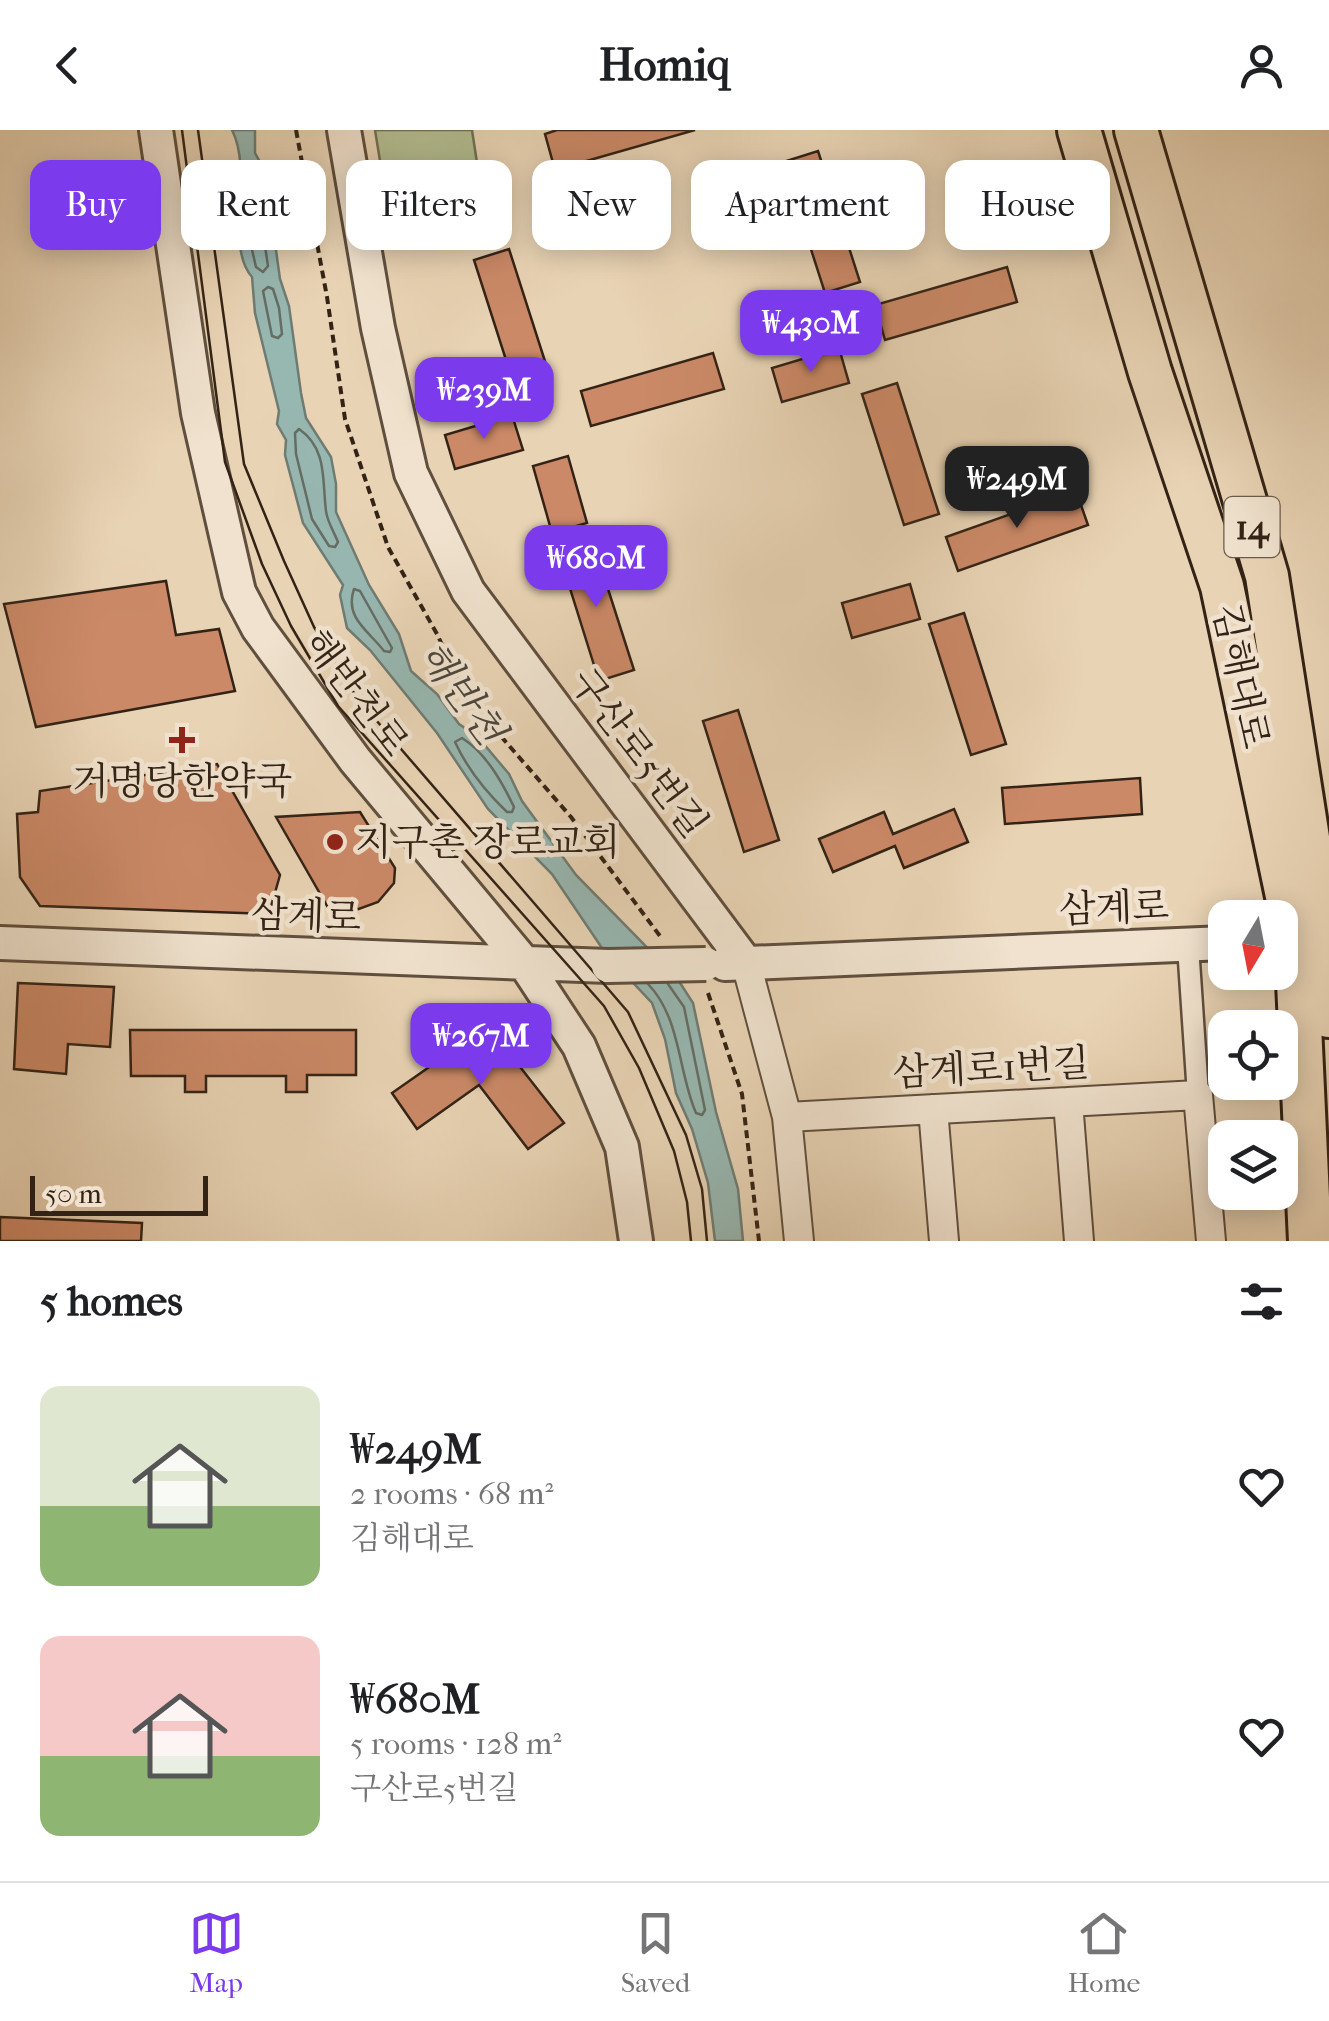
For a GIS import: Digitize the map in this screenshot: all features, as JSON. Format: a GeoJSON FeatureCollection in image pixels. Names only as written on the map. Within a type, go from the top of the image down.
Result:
{"type":"FeatureCollection","features":[{"type":"Feature","properties":{"kind":"main road","name":"김해대로"},"geometry":{"type":"LineString","coordinates":[[1078,130],[1150,372],[1222,586],[1329,1016]]}},
{"type":"Feature","properties":{"kind":"main road","name":"김해대로"},"geometry":{"type":"LineString","coordinates":[[1136,130],[1267,576],[1307,936],[1310,1241]]}},
{"type":"Feature","properties":{"kind":"street","name":"해반천로"},"geometry":{"type":"LineString","coordinates":[[156,130],[198,413],[240,592],[258,628],[354,760],[525,964],[579,1046],[622,1147],[636,1241]]}},
{"type":"Feature","properties":{"kind":"street","name":"구산로5번길"},"geometry":{"type":"LineString","coordinates":[[344,130],[378,328],[412,473],[468,591],[746,963]]}},
{"type":"Feature","properties":{"kind":"street","name":"삼계로"},"geometry":{"type":"LineString","coordinates":[[0,944],[608,966],[1208,944]]}},
{"type":"Feature","properties":{"kind":"street"},"geometry":{"type":"LineString","coordinates":[[1188,946],[1212,1241]]}},
{"type":"Feature","properties":{"kind":"street"},"geometry":{"type":"LineString","coordinates":[[746,963],[787,1116],[799,1241]]}},
{"type":"Feature","properties":{"kind":"street","name":"삼계로1번길"},"geometry":{"type":"LineString","coordinates":[[787,1116],[1198,1095]]}},
{"type":"Feature","properties":{"kind":"street"},"geometry":{"type":"LineString","coordinates":[[1068,1102],[1079,1241]]}},
{"type":"Feature","properties":{"kind":"street"},"geometry":{"type":"LineString","coordinates":[[933,1109],[944,1241]]}},
{"type":"Feature","properties":{"kind":"green space"},"geometry":{"type":"Polygon","coordinates":[[[375,130],[472,130],[477,160],[380,160],[375,130]]]}},
{"type":"Feature","properties":{"kind":"water","name":"해반천"},"geometry":{"type":"Polygon","coordinates":[[[232,130],[255,130],[259,160],[239,160],[232,130]]]}},
{"type":"Feature","properties":{"kind":"water","name":"해반천"},"geometry":{"type":"Polygon","coordinates":[[[241,250],[276,250],[306,418],[331,457],[336,512],[369,585],[399,634],[411,671],[437,694],[459,724],[477,736],[509,774],[522,801],[576,875],[677,978],[693,1003],[716,1112],[738,1189],[743,1241],[715,1241],[708,1183],[692,1129],[676,1093],[665,1039],[652,1003],[606,954],[552,874],[488,809],[437,733],[370,650],[347,628],[340,595],[343,585],[303,523],[285,455],[286,440],[277,424],[279,411],[255,313],[252,277],[241,250]]]}},
{"type":"Feature","properties":{"kind":"building"},"geometry":{"type":"Polygon","coordinates":[[[557,130],[695,130],[590,160],[552,160],[545,134],[557,130]]]}},
{"type":"Feature","properties":{"kind":"building"},"geometry":{"type":"Polygon","coordinates":[[[818,151],[821,160],[789,160],[818,151]]]}},
{"type":"Feature","properties":{"kind":"building"},"geometry":{"type":"Polygon","coordinates":[[[509,250],[551,380],[516,391],[474,260],[509,250]]]}},
{"type":"Feature","properties":{"kind":"building"},"geometry":{"type":"Polygon","coordinates":[[[811,250],[850,250],[860,282],[825,293],[811,250]]]}},
{"type":"Feature","properties":{"kind":"building"},"geometry":{"type":"Polygon","coordinates":[[[1007,267],[1017,302],[885,340],[875,305],[1007,267]]]}},
{"type":"Feature","properties":{"kind":"building"},"geometry":{"type":"Polygon","coordinates":[[[839,348],[849,383],[782,402],[772,368],[839,348]]]}},
{"type":"Feature","properties":{"kind":"building"},"geometry":{"type":"Polygon","coordinates":[[[713,353],[724,389],[591,426],[581,391],[713,353]]]}},
{"type":"Feature","properties":{"kind":"building"},"geometry":{"type":"Polygon","coordinates":[[[897,383],[939,514],[904,525],[862,394],[897,383]]]}},
{"type":"Feature","properties":{"kind":"building"},"geometry":{"type":"Polygon","coordinates":[[[512,415],[523,450],[455,469],[445,435],[512,415]]]}},
{"type":"Feature","properties":{"kind":"building"},"geometry":{"type":"Polygon","coordinates":[[[568,456],[587,523],[552,533],[533,466],[568,456]]]}},
{"type":"Feature","properties":{"kind":"building"},"geometry":{"type":"Polygon","coordinates":[[[1076,491],[1088,525],[958,571],[946,537],[1076,491]]]}},
{"type":"Feature","properties":{"kind":"building"},"geometry":{"type":"Polygon","coordinates":[[[592,539],[634,670],[599,681],[558,550],[592,539]]]}},
{"type":"Feature","properties":{"kind":"building"},"geometry":{"type":"Polygon","coordinates":[[[166,581],[176,635],[219,629],[235,691],[36,727],[4,604],[166,581]]]}},
{"type":"Feature","properties":{"kind":"building"},"geometry":{"type":"Polygon","coordinates":[[[910,584],[920,619],[852,638],[842,603],[910,584]]]}},
{"type":"Feature","properties":{"kind":"building"},"geometry":{"type":"Polygon","coordinates":[[[964,613],[1006,744],[971,755],[929,624],[964,613]]]}},
{"type":"Feature","properties":{"kind":"building"},"geometry":{"type":"Polygon","coordinates":[[[738,710],[779,840],[744,852],[703,721],[738,710]]]}},
{"type":"Feature","properties":{"kind":"building"},"geometry":{"type":"Polygon","coordinates":[[[217,764],[280,875],[269,914],[40,906],[20,877],[17,814],[38,812],[40,791],[217,764]]]}},
{"type":"Feature","properties":{"kind":"building"},"geometry":{"type":"Polygon","coordinates":[[[1140,778],[1142,814],[1005,824],[1002,788],[1140,778]]]}},
{"type":"Feature","properties":{"kind":"building"},"geometry":{"type":"Polygon","coordinates":[[[954,809],[968,842],[904,868],[895,846],[833,872],[819,839],[884,812],[893,834],[954,809]]]}},
{"type":"Feature","properties":{"kind":"building","name":"지구촌 장로교회"},"geometry":{"type":"Polygon","coordinates":[[[360,812],[395,868],[394,883],[378,902],[334,918],[276,817],[360,812]]]}},
{"type":"Feature","properties":{"kind":"building"},"geometry":{"type":"Polygon","coordinates":[[[18,983],[114,987],[110,1047],[68,1044],[66,1074],[14,1069],[18,983]]]}},
{"type":"Feature","properties":{"kind":"building"},"geometry":{"type":"Polygon","coordinates":[[[488,1026],[564,1123],[528,1149],[479,1085],[417,1129],[392,1093],[488,1026]]]}},
{"type":"Feature","properties":{"kind":"building"},"geometry":{"type":"Polygon","coordinates":[[[130,1030],[356,1030],[356,1075],[307,1075],[307,1092],[286,1092],[286,1076],[206,1076],[206,1092],[185,1092],[185,1076],[131,1076],[130,1030]]]}},
{"type":"Feature","properties":{"kind":"building"},"geometry":{"type":"Polygon","coordinates":[[[0,1217],[142,1223],[141,1241],[0,1241],[0,1217]]]}},
{"type":"Feature","properties":{"kind":"tram line"},"geometry":{"type":"LineString","coordinates":[[182,130],[225,462],[262,564],[291,626],[338,706],[604,1006],[639,1068],[674,1151],[687,1202],[691,1241]]}},
{"type":"Feature","properties":{"kind":"tram line"},"geometry":{"type":"LineString","coordinates":[[198,130],[244,464],[314,627],[357,698],[628,1012],[686,1135],[702,1189],[707,1241]]}},
{"type":"Feature","properties":{"kind":"place","name":"거명당한약국"},"geometry":{"type":"Point","coordinates":[182,740]}},
{"type":"Feature","properties":{"kind":"place","name":"지구촌 장로교회"},"geometry":{"type":"Point","coordinates":[335,842]}}]}
